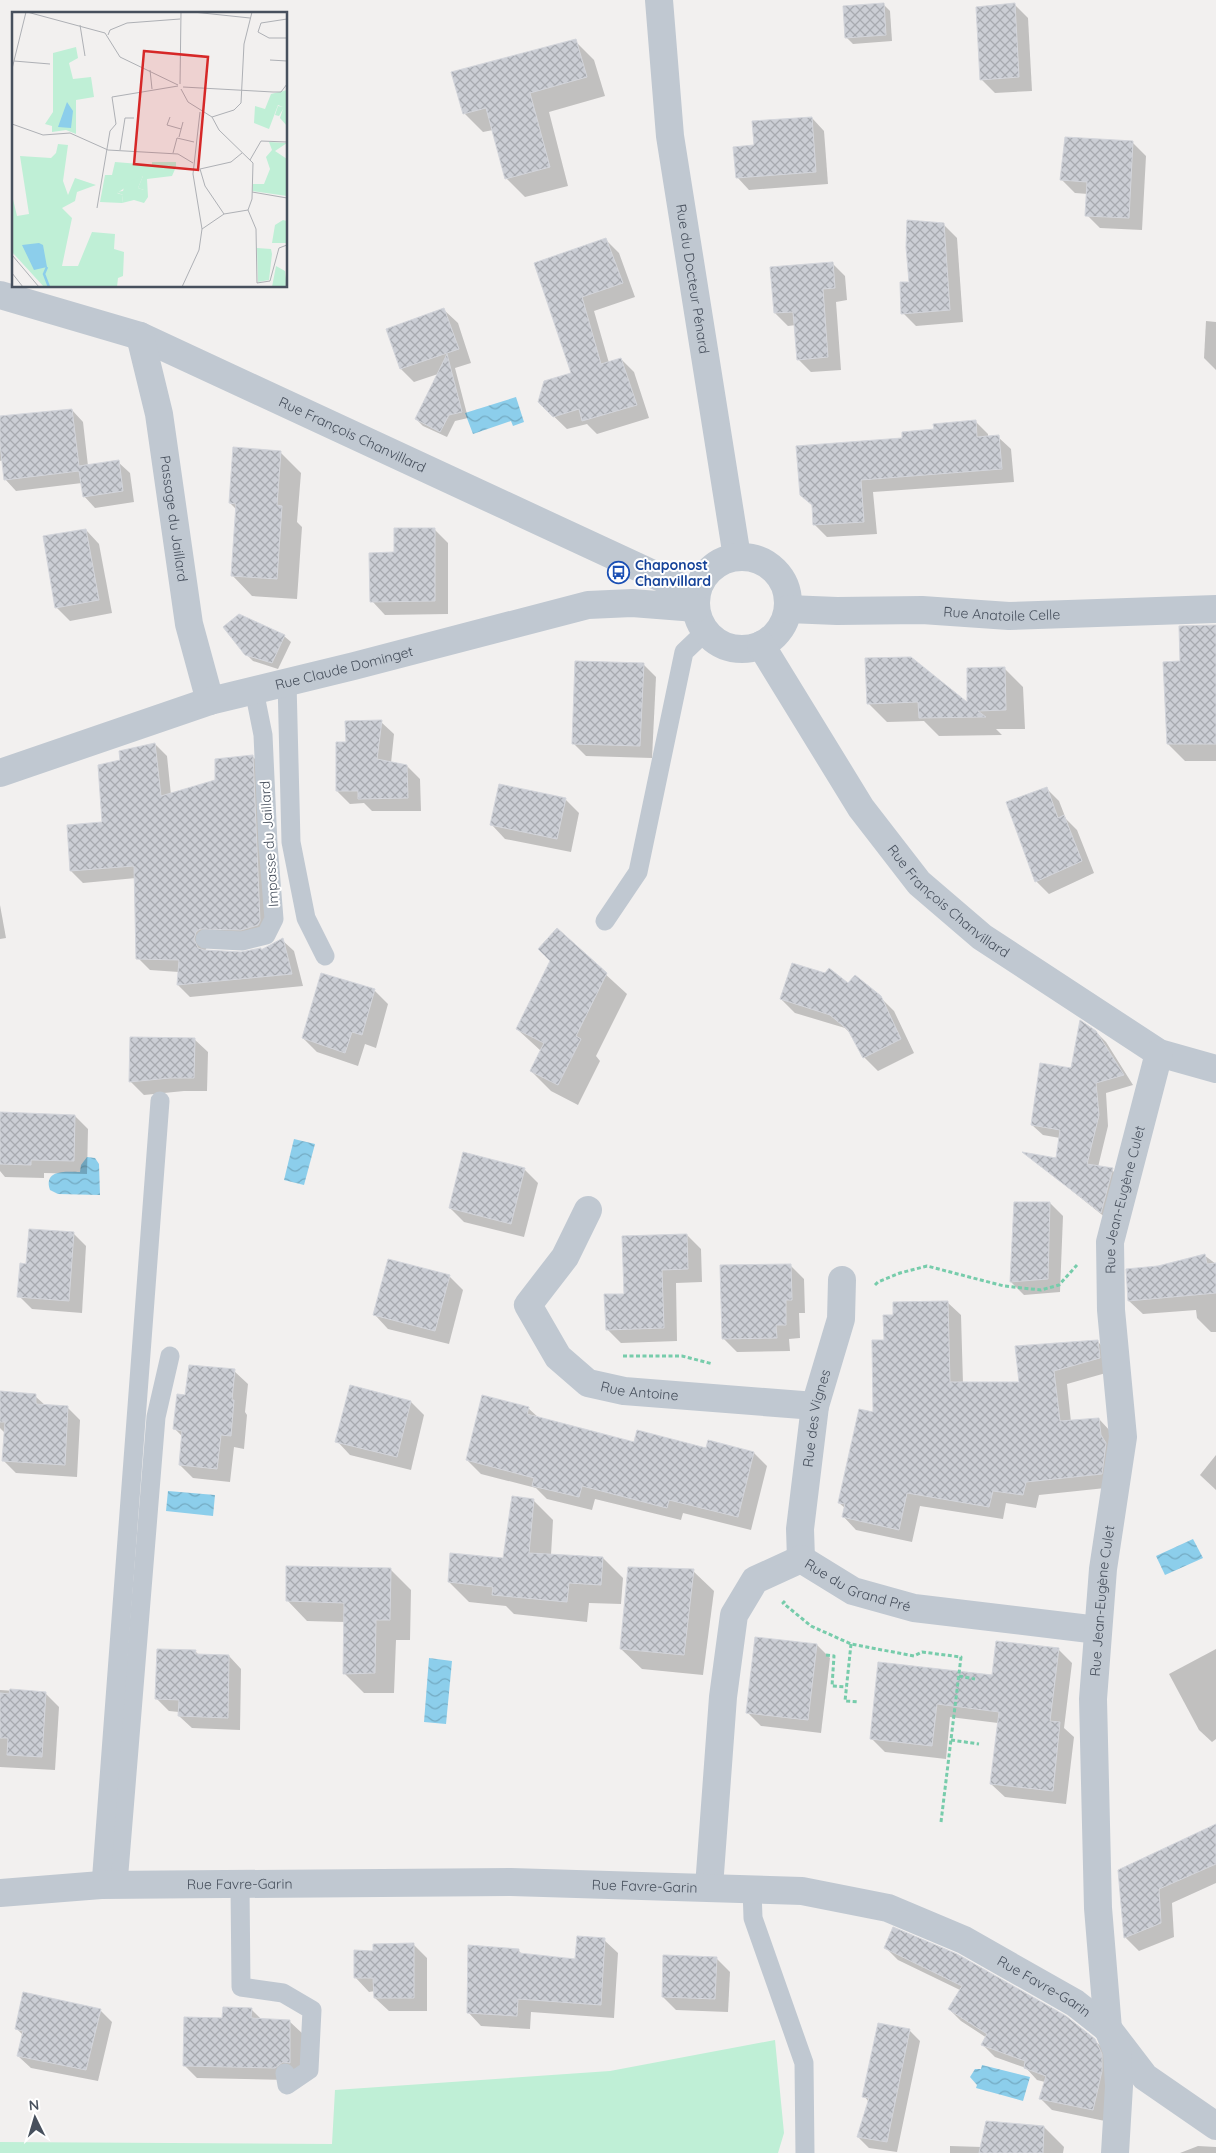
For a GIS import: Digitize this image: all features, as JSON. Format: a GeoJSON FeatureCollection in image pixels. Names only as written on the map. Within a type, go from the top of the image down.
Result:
{"type":"FeatureCollection","features":[{"type":"Feature","properties":{"kind":"street","name":"Rue du Docteur Pénard"},"geometry":{"type":"LineString","coordinates":[[659,0],[670,136],[737,557]]}},
{"type":"Feature","properties":{"kind":"street","name":"Rue François Chanvillard"},"geometry":{"type":"LineString","coordinates":[[0,295],[140,336],[696,601]]}},
{"type":"Feature","properties":{"kind":"street","name":"Passage du Jaillard"},"geometry":{"type":"LineString","coordinates":[[140,336],[159,414],[189,624],[210,701]]}},
{"type":"Feature","properties":{"kind":"street"},"geometry":{"type":"LineString","coordinates":[[737,557],[757,559],[775,570],[786,588],[788,609],[784,624],[774,637],[761,646],[741,650],[721,645],[706,632],[699,621],[696,601],[704,576],[718,563],[737,557]]}},
{"type":"Feature","properties":{"kind":"street","name":"Rue Claude Dominget"},"geometry":{"type":"LineString","coordinates":[[0,773],[210,701],[588,605],[696,601]]}},
{"type":"Feature","properties":{"kind":"street","name":"Rue Anatoile Celle"},"geometry":{"type":"LineString","coordinates":[[788,609],[837,611],[922,610],[1010,616],[1216,609]]}},
{"type":"Feature","properties":{"kind":"street","name":"Rue François Chanvillard"},"geometry":{"type":"LineString","coordinates":[[761,646],[861,808],[918,884],[982,937],[1159,1053],[1216,1069]]}},
{"type":"Feature","properties":{"kind":"street","name":"Rue Jean-Eugène Culet"},"geometry":{"type":"LineString","coordinates":[[1115,2153],[1119,2086],[1117,2051],[1108,2028],[1098,1908],[1093,1699],[1104,1569],[1123,1437],[1111,1310],[1110,1242],[1159,1053]]}},
{"type":"Feature","properties":{"kind":"street","name":"Rue Antoine"},"geometry":{"type":"LineString","coordinates":[[588,1210],[565,1256],[528,1305],[558,1357],[588,1383],[624,1391],[815,1406]]}},
{"type":"Feature","properties":{"kind":"street","name":"Rue des Vignes"},"geometry":{"type":"LineString","coordinates":[[807,1563],[800,1529],[815,1406],[841,1319],[842,1293]]}},
{"type":"Feature","properties":{"kind":"street","name":"Rue du Grand Pré"},"geometry":{"type":"LineString","coordinates":[[709,1887],[723,1697],[734,1615],[755,1580],[807,1563],[853,1591],[914,1608],[1098,1630]]}},
{"type":"Feature","properties":{"kind":"street","name":"Rue Favre-Garin"},"geometry":{"type":"LineString","coordinates":[[0,1893],[109,1884],[240,1885],[511,1882],[802,1891],[888,1908],[964,1940],[1075,2003],[1108,2028],[1145,2077],[1216,2126]]}},
{"type":"Feature","properties":{"kind":"lane"},"geometry":{"type":"LineString","coordinates":[[605,921],[638,872],[684,652],[706,632]]}},
{"type":"Feature","properties":{"kind":"lane"},"geometry":{"type":"LineString","coordinates":[[287,682],[291,842],[306,918],[325,956]]}},
{"type":"Feature","properties":{"kind":"lane","name":"Impasse du Jaillard"},"geometry":{"type":"LineString","coordinates":[[205,939],[242,941],[266,935],[274,919],[268,844],[263,735],[254,690]]}},
{"type":"Feature","properties":{"kind":"lane"},"geometry":{"type":"LineString","coordinates":[[109,1884],[160,1101]]}},
{"type":"Feature","properties":{"kind":"lane"},"geometry":{"type":"LineString","coordinates":[[109,1884],[156,1417],[170,1356]]}},
{"type":"Feature","properties":{"kind":"lane"},"geometry":{"type":"LineString","coordinates":[[240,1885],[241,1987],[283,1993],[312,2010],[310,2070],[287,2085],[285,2073]]}},
{"type":"Feature","properties":{"kind":"lane"},"geometry":{"type":"LineString","coordinates":[[752,1889],[753,1918],[804,2063],[805,2153]]}},
{"type":"Feature","properties":{"kind":"path"},"geometry":{"type":"LineString","coordinates":[[842,1293],[866,1305],[869,1292],[878,1282],[900,1273],[927,1266],[1004,1286],[1041,1290],[1059,1285],[1078,1265],[1110,1263]]}},
{"type":"Feature","properties":{"kind":"path"},"geometry":{"type":"LineString","coordinates":[[614,1356],[682,1356],[718,1365]]}},
{"type":"Feature","properties":{"kind":"path"},"geometry":{"type":"LineString","coordinates":[[807,1563],[783,1603],[811,1626],[851,1644],[914,1656],[922,1652],[961,1657],[941,1822]]}},
{"type":"Feature","properties":{"kind":"path"},"geometry":{"type":"LineString","coordinates":[[851,1644],[845,1701],[859,1702]]}},
{"type":"Feature","properties":{"kind":"path"},"geometry":{"type":"LineString","coordinates":[[826,1655],[834,1656],[832,1686],[846,1686]]}},
{"type":"Feature","properties":{"kind":"path"},"geometry":{"type":"LineString","coordinates":[[959,1676],[975,1679]]}},
{"type":"Feature","properties":{"kind":"path"},"geometry":{"type":"LineString","coordinates":[[951,1740],[979,1744]]}},
{"type":"Feature","properties":{"kind":"green space"},"geometry":{"type":"Polygon","coordinates":[[[775,2040],[784,2133],[778,2153],[0,2153],[0,2142],[332,2144],[335,2090],[610,2071],[775,2040]]]}},
{"type":"Feature","properties":{"kind":"water"},"geometry":{"type":"Polygon","coordinates":[[[516,397],[524,422],[513,426],[511,421],[473,434],[465,413],[516,397]]]}},
{"type":"Feature","properties":{"kind":"water"},"geometry":{"type":"Polygon","coordinates":[[[294,1139],[315,1144],[304,1185],[284,1180],[294,1139]]]}},
{"type":"Feature","properties":{"kind":"water"},"geometry":{"type":"Polygon","coordinates":[[[87,1157],[95,1158],[99,1164],[100,1195],[58,1194],[50,1190],[50,1178],[53,1175],[63,1172],[80,1172],[81,1165],[87,1157]]]}},
{"type":"Feature","properties":{"kind":"water"},"geometry":{"type":"Polygon","coordinates":[[[168,1491],[215,1495],[213,1516],[166,1511],[168,1491]]]}},
{"type":"Feature","properties":{"kind":"water"},"geometry":{"type":"Polygon","coordinates":[[[1193,1539],[1203,1558],[1165,1575],[1156,1556],[1193,1539]]]}},
{"type":"Feature","properties":{"kind":"water"},"geometry":{"type":"Polygon","coordinates":[[[429,1658],[452,1661],[446,1724],[424,1722],[429,1658]]]}},
{"type":"Feature","properties":{"kind":"water"},"geometry":{"type":"Polygon","coordinates":[[[982,2065],[1030,2077],[1023,2101],[976,2088],[977,2085],[970,2077],[975,2069],[981,2069],[982,2065]]]}},
{"type":"Feature","properties":{"kind":"building"},"geometry":{"type":"Polygon","coordinates":[[[884,3],[886,35],[845,38],[843,6],[884,3]]]}},
{"type":"Feature","properties":{"kind":"building"},"geometry":{"type":"Polygon","coordinates":[[[1015,3],[1019,77],[980,80],[976,7],[1015,3]]]}},
{"type":"Feature","properties":{"kind":"building"},"geometry":{"type":"Polygon","coordinates":[[[576,39],[587,77],[530,93],[550,167],[505,179],[486,108],[463,114],[451,72],[576,39]]]}},
{"type":"Feature","properties":{"kind":"building"},"geometry":{"type":"Polygon","coordinates":[[[812,117],[816,172],[736,178],[733,147],[754,145],[752,121],[812,117]]]}},
{"type":"Feature","properties":{"kind":"building"},"geometry":{"type":"Polygon","coordinates":[[[1065,137],[1133,141],[1129,218],[1085,216],[1087,182],[1060,180],[1065,137]]]}},
{"type":"Feature","properties":{"kind":"building"},"geometry":{"type":"Polygon","coordinates":[[[907,220],[944,223],[950,310],[901,314],[900,282],[909,282],[906,247],[907,220]]]}},
{"type":"Feature","properties":{"kind":"building"},"geometry":{"type":"Polygon","coordinates":[[[606,238],[623,283],[582,297],[601,364],[621,358],[637,405],[582,421],[579,409],[553,417],[538,402],[544,381],[571,373],[534,263],[606,238]]]}},
{"type":"Feature","properties":{"kind":"building"},"geometry":{"type":"Polygon","coordinates":[[[833,262],[835,288],[823,289],[828,357],[797,360],[793,312],[774,313],[770,267],[833,262]]]}},
{"type":"Feature","properties":{"kind":"building"},"geometry":{"type":"Polygon","coordinates":[[[444,308],[459,349],[400,369],[386,329],[444,308]]]}},
{"type":"Feature","properties":{"kind":"building"},"geometry":{"type":"Polygon","coordinates":[[[447,354],[462,412],[449,415],[440,432],[415,419],[447,354]]]}},
{"type":"Feature","properties":{"kind":"building"},"geometry":{"type":"Polygon","coordinates":[[[72,409],[79,466],[119,460],[123,491],[83,497],[79,471],[4,480],[0,443],[0,416],[72,409]]]}},
{"type":"Feature","properties":{"kind":"building"},"geometry":{"type":"Polygon","coordinates":[[[976,420],[977,437],[999,435],[1002,469],[861,480],[864,522],[813,525],[812,505],[800,495],[796,446],[902,438],[902,432],[934,429],[933,424],[976,420]]]}},
{"type":"Feature","properties":{"kind":"building"},"geometry":{"type":"Polygon","coordinates":[[[233,447],[281,451],[277,505],[282,506],[277,579],[231,576],[236,504],[229,503],[233,447]]]}},
{"type":"Feature","properties":{"kind":"building"},"geometry":{"type":"Polygon","coordinates":[[[394,528],[435,528],[435,601],[370,602],[369,553],[394,552],[394,528]]]}},
{"type":"Feature","properties":{"kind":"building"},"geometry":{"type":"Polygon","coordinates":[[[86,529],[99,600],[55,608],[43,536],[86,529]]]}},
{"type":"Feature","properties":{"kind":"building"},"geometry":{"type":"Polygon","coordinates":[[[239,614],[285,635],[272,663],[245,655],[223,627],[239,614]]]}},
{"type":"Feature","properties":{"kind":"building"},"geometry":{"type":"Polygon","coordinates":[[[1216,625],[1216,744],[1167,744],[1163,662],[1180,661],[1179,626],[1216,625]]]}},
{"type":"Feature","properties":{"kind":"building"},"geometry":{"type":"Polygon","coordinates":[[[911,657],[967,702],[967,668],[1005,667],[1006,710],[978,711],[986,717],[919,718],[918,702],[867,704],[865,658],[911,657]]]}},
{"type":"Feature","properties":{"kind":"building"},"geometry":{"type":"Polygon","coordinates":[[[575,661],[644,663],[640,746],[572,744],[575,661]]]}},
{"type":"Feature","properties":{"kind":"building"},"geometry":{"type":"Polygon","coordinates":[[[382,720],[377,759],[407,765],[408,798],[358,799],[358,791],[336,791],[336,742],[346,742],[345,721],[382,720]]]}},
{"type":"Feature","properties":{"kind":"building"},"geometry":{"type":"Polygon","coordinates":[[[155,743],[161,796],[215,780],[215,759],[253,755],[260,921],[258,925],[241,930],[200,929],[196,932],[194,939],[198,948],[204,950],[241,952],[261,948],[261,950],[283,938],[292,974],[177,985],[179,960],[136,959],[134,866],[70,871],[67,825],[102,822],[98,765],[120,760],[119,751],[155,743]]]}},
{"type":"Feature","properties":{"kind":"building"},"geometry":{"type":"Polygon","coordinates":[[[499,784],[566,798],[557,839],[490,825],[499,784]]]}},
{"type":"Feature","properties":{"kind":"building"},"geometry":{"type":"Polygon","coordinates":[[[1047,787],[1058,818],[1064,815],[1082,861],[1035,882],[1006,802],[1047,787]]]}},
{"type":"Feature","properties":{"kind":"building"},"geometry":{"type":"Polygon","coordinates":[[[557,928],[607,973],[576,1036],[581,1039],[558,1085],[530,1071],[544,1043],[516,1029],[550,961],[538,949],[557,928]]]}},
{"type":"Feature","properties":{"kind":"building"},"geometry":{"type":"Polygon","coordinates":[[[792,963],[825,973],[829,968],[848,983],[855,975],[881,996],[901,1039],[863,1058],[848,1030],[830,1015],[780,999],[792,963]]]}},
{"type":"Feature","properties":{"kind":"building"},"geometry":{"type":"Polygon","coordinates":[[[321,973],[375,989],[362,1035],[352,1032],[345,1053],[302,1038],[321,973]]]}},
{"type":"Feature","properties":{"kind":"building"},"geometry":{"type":"Polygon","coordinates":[[[1080,1020],[1096,1031],[1124,1075],[1096,1083],[1099,1115],[1087,1164],[1113,1168],[1101,1213],[1022,1152],[1056,1158],[1060,1130],[1031,1125],[1040,1063],[1071,1068],[1080,1020]]]}},
{"type":"Feature","properties":{"kind":"building"},"geometry":{"type":"Polygon","coordinates":[[[130,1037],[195,1038],[194,1078],[129,1082],[130,1037]]]}},
{"type":"Feature","properties":{"kind":"building"},"geometry":{"type":"Polygon","coordinates":[[[0,1112],[75,1115],[74,1161],[31,1160],[31,1165],[0,1164],[0,1112]]]}},
{"type":"Feature","properties":{"kind":"building"},"geometry":{"type":"Polygon","coordinates":[[[463,1152],[525,1168],[511,1224],[449,1208],[463,1152]]]}},
{"type":"Feature","properties":{"kind":"building"},"geometry":{"type":"Polygon","coordinates":[[[1014,1202],[1050,1202],[1048,1279],[1010,1282],[1014,1202]]]}},
{"type":"Feature","properties":{"kind":"building"},"geometry":{"type":"Polygon","coordinates":[[[29,1229],[74,1232],[69,1301],[17,1297],[20,1263],[26,1264],[29,1229]]]}},
{"type":"Feature","properties":{"kind":"building"},"geometry":{"type":"Polygon","coordinates":[[[687,1234],[688,1269],[662,1270],[664,1328],[606,1330],[604,1294],[624,1294],[622,1236],[687,1234]]]}},
{"type":"Feature","properties":{"kind":"building"},"geometry":{"type":"Polygon","coordinates":[[[1205,1254],[1207,1264],[1216,1263],[1216,1293],[1128,1301],[1126,1269],[1158,1266],[1205,1254]]]}},
{"type":"Feature","properties":{"kind":"building"},"geometry":{"type":"Polygon","coordinates":[[[388,1259],[450,1275],[435,1331],[373,1315],[388,1259]]]}},
{"type":"Feature","properties":{"kind":"building"},"geometry":{"type":"Polygon","coordinates":[[[791,1264],[792,1300],[786,1300],[786,1325],[776,1325],[777,1338],[722,1339],[720,1265],[791,1264]]]}},
{"type":"Feature","properties":{"kind":"building"},"geometry":{"type":"Polygon","coordinates":[[[948,1301],[950,1382],[1019,1382],[1015,1346],[1098,1340],[1100,1358],[1054,1371],[1060,1421],[1099,1418],[1101,1435],[1106,1443],[1102,1474],[1026,1482],[1023,1495],[993,1491],[989,1507],[907,1493],[899,1530],[842,1517],[845,1504],[838,1503],[859,1409],[873,1412],[872,1340],[884,1340],[883,1315],[893,1315],[893,1302],[948,1301]]]}},
{"type":"Feature","properties":{"kind":"building"},"geometry":{"type":"Polygon","coordinates":[[[189,1365],[235,1369],[231,1436],[221,1435],[217,1469],[179,1465],[182,1431],[173,1429],[177,1394],[185,1395],[189,1365]]]}},
{"type":"Feature","properties":{"kind":"building"},"geometry":{"type":"Polygon","coordinates":[[[350,1385],[411,1401],[397,1457],[335,1442],[350,1385]]]}},
{"type":"Feature","properties":{"kind":"building"},"geometry":{"type":"Polygon","coordinates":[[[0,1391],[36,1394],[36,1404],[68,1406],[65,1465],[2,1461],[5,1422],[0,1422],[0,1391]]]}},
{"type":"Feature","properties":{"kind":"building"},"geometry":{"type":"Polygon","coordinates":[[[482,1395],[529,1407],[527,1414],[634,1442],[637,1430],[706,1448],[708,1440],[754,1452],[738,1517],[669,1500],[667,1508],[582,1486],[579,1497],[532,1486],[534,1478],[466,1460],[482,1395]]]}},
{"type":"Feature","properties":{"kind":"building"},"geometry":{"type":"Polygon","coordinates":[[[512,1496],[534,1499],[529,1553],[603,1557],[601,1585],[569,1583],[567,1602],[492,1595],[493,1587],[448,1582],[450,1553],[503,1558],[512,1496]]]}},
{"type":"Feature","properties":{"kind":"building"},"geometry":{"type":"Polygon","coordinates":[[[286,1566],[391,1568],[390,1620],[376,1620],[375,1673],[343,1674],[344,1603],[286,1601],[286,1566]]]}},
{"type":"Feature","properties":{"kind":"building"},"geometry":{"type":"Polygon","coordinates":[[[628,1567],[694,1569],[684,1655],[620,1649],[628,1567]]]}},
{"type":"Feature","properties":{"kind":"building"},"geometry":{"type":"Polygon","coordinates":[[[755,1637],[817,1644],[808,1720],[746,1713],[755,1637]]]}},
{"type":"Feature","properties":{"kind":"building"},"geometry":{"type":"Polygon","coordinates":[[[996,1641],[1059,1648],[1050,1721],[1060,1722],[1053,1791],[990,1784],[999,1712],[937,1704],[932,1746],[870,1739],[878,1662],[992,1675],[996,1641]]]}},
{"type":"Feature","properties":{"kind":"building"},"geometry":{"type":"Polygon","coordinates":[[[157,1649],[196,1650],[195,1654],[229,1655],[228,1718],[178,1716],[179,1700],[155,1699],[157,1649]]]}},
{"type":"Feature","properties":{"kind":"building"},"geometry":{"type":"Polygon","coordinates":[[[10,1689],[46,1692],[42,1757],[7,1755],[8,1738],[0,1738],[0,1693],[9,1694],[10,1689]]]}},
{"type":"Feature","properties":{"kind":"building"},"geometry":{"type":"Polygon","coordinates":[[[1216,1824],[1216,1864],[1159,1889],[1161,1923],[1124,1938],[1118,1870],[1216,1824]]]}},
{"type":"Feature","properties":{"kind":"building"},"geometry":{"type":"Polygon","coordinates":[[[893,1927],[957,1954],[1066,2016],[1095,2039],[1102,2054],[1102,2071],[1093,2110],[1039,2099],[1046,2076],[1024,2068],[1025,2061],[981,2045],[987,2034],[948,2009],[962,1986],[884,1948],[893,1927]]]}},
{"type":"Feature","properties":{"kind":"building"},"geometry":{"type":"Polygon","coordinates":[[[577,1936],[605,1938],[601,2005],[518,1999],[517,2016],[467,2013],[468,1945],[519,1949],[519,1953],[575,1959],[577,1936]]]}},
{"type":"Feature","properties":{"kind":"building"},"geometry":{"type":"Polygon","coordinates":[[[414,1943],[414,1998],[374,1998],[373,1978],[354,1978],[354,1950],[373,1951],[373,1944],[414,1943]]]}},
{"type":"Feature","properties":{"kind":"building"},"geometry":{"type":"Polygon","coordinates":[[[663,1955],[717,1957],[715,1999],[662,1997],[663,1955]]]}},
{"type":"Feature","properties":{"kind":"building"},"geometry":{"type":"Polygon","coordinates":[[[23,1992],[101,2009],[86,2070],[17,2056],[23,2031],[15,2029],[23,1992]]]}},
{"type":"Feature","properties":{"kind":"building"},"geometry":{"type":"Polygon","coordinates":[[[223,2007],[252,2008],[251,2018],[290,2020],[290,2063],[283,2062],[275,2068],[183,2066],[184,2017],[222,2018],[223,2007]]]}},
{"type":"Feature","properties":{"kind":"building"},"geometry":{"type":"Polygon","coordinates":[[[878,2023],[910,2029],[887,2142],[857,2137],[869,2098],[862,2097],[878,2023]]]}},
{"type":"Feature","properties":{"kind":"building"},"geometry":{"type":"Polygon","coordinates":[[[986,2121],[1044,2126],[1043,2153],[979,2153],[986,2121]]]}},
{"type":"Feature","properties":{"kind":"place","name":"Chaponost Chanvillard"},"geometry":{"type":"Point","coordinates":[619,573]}}]}
